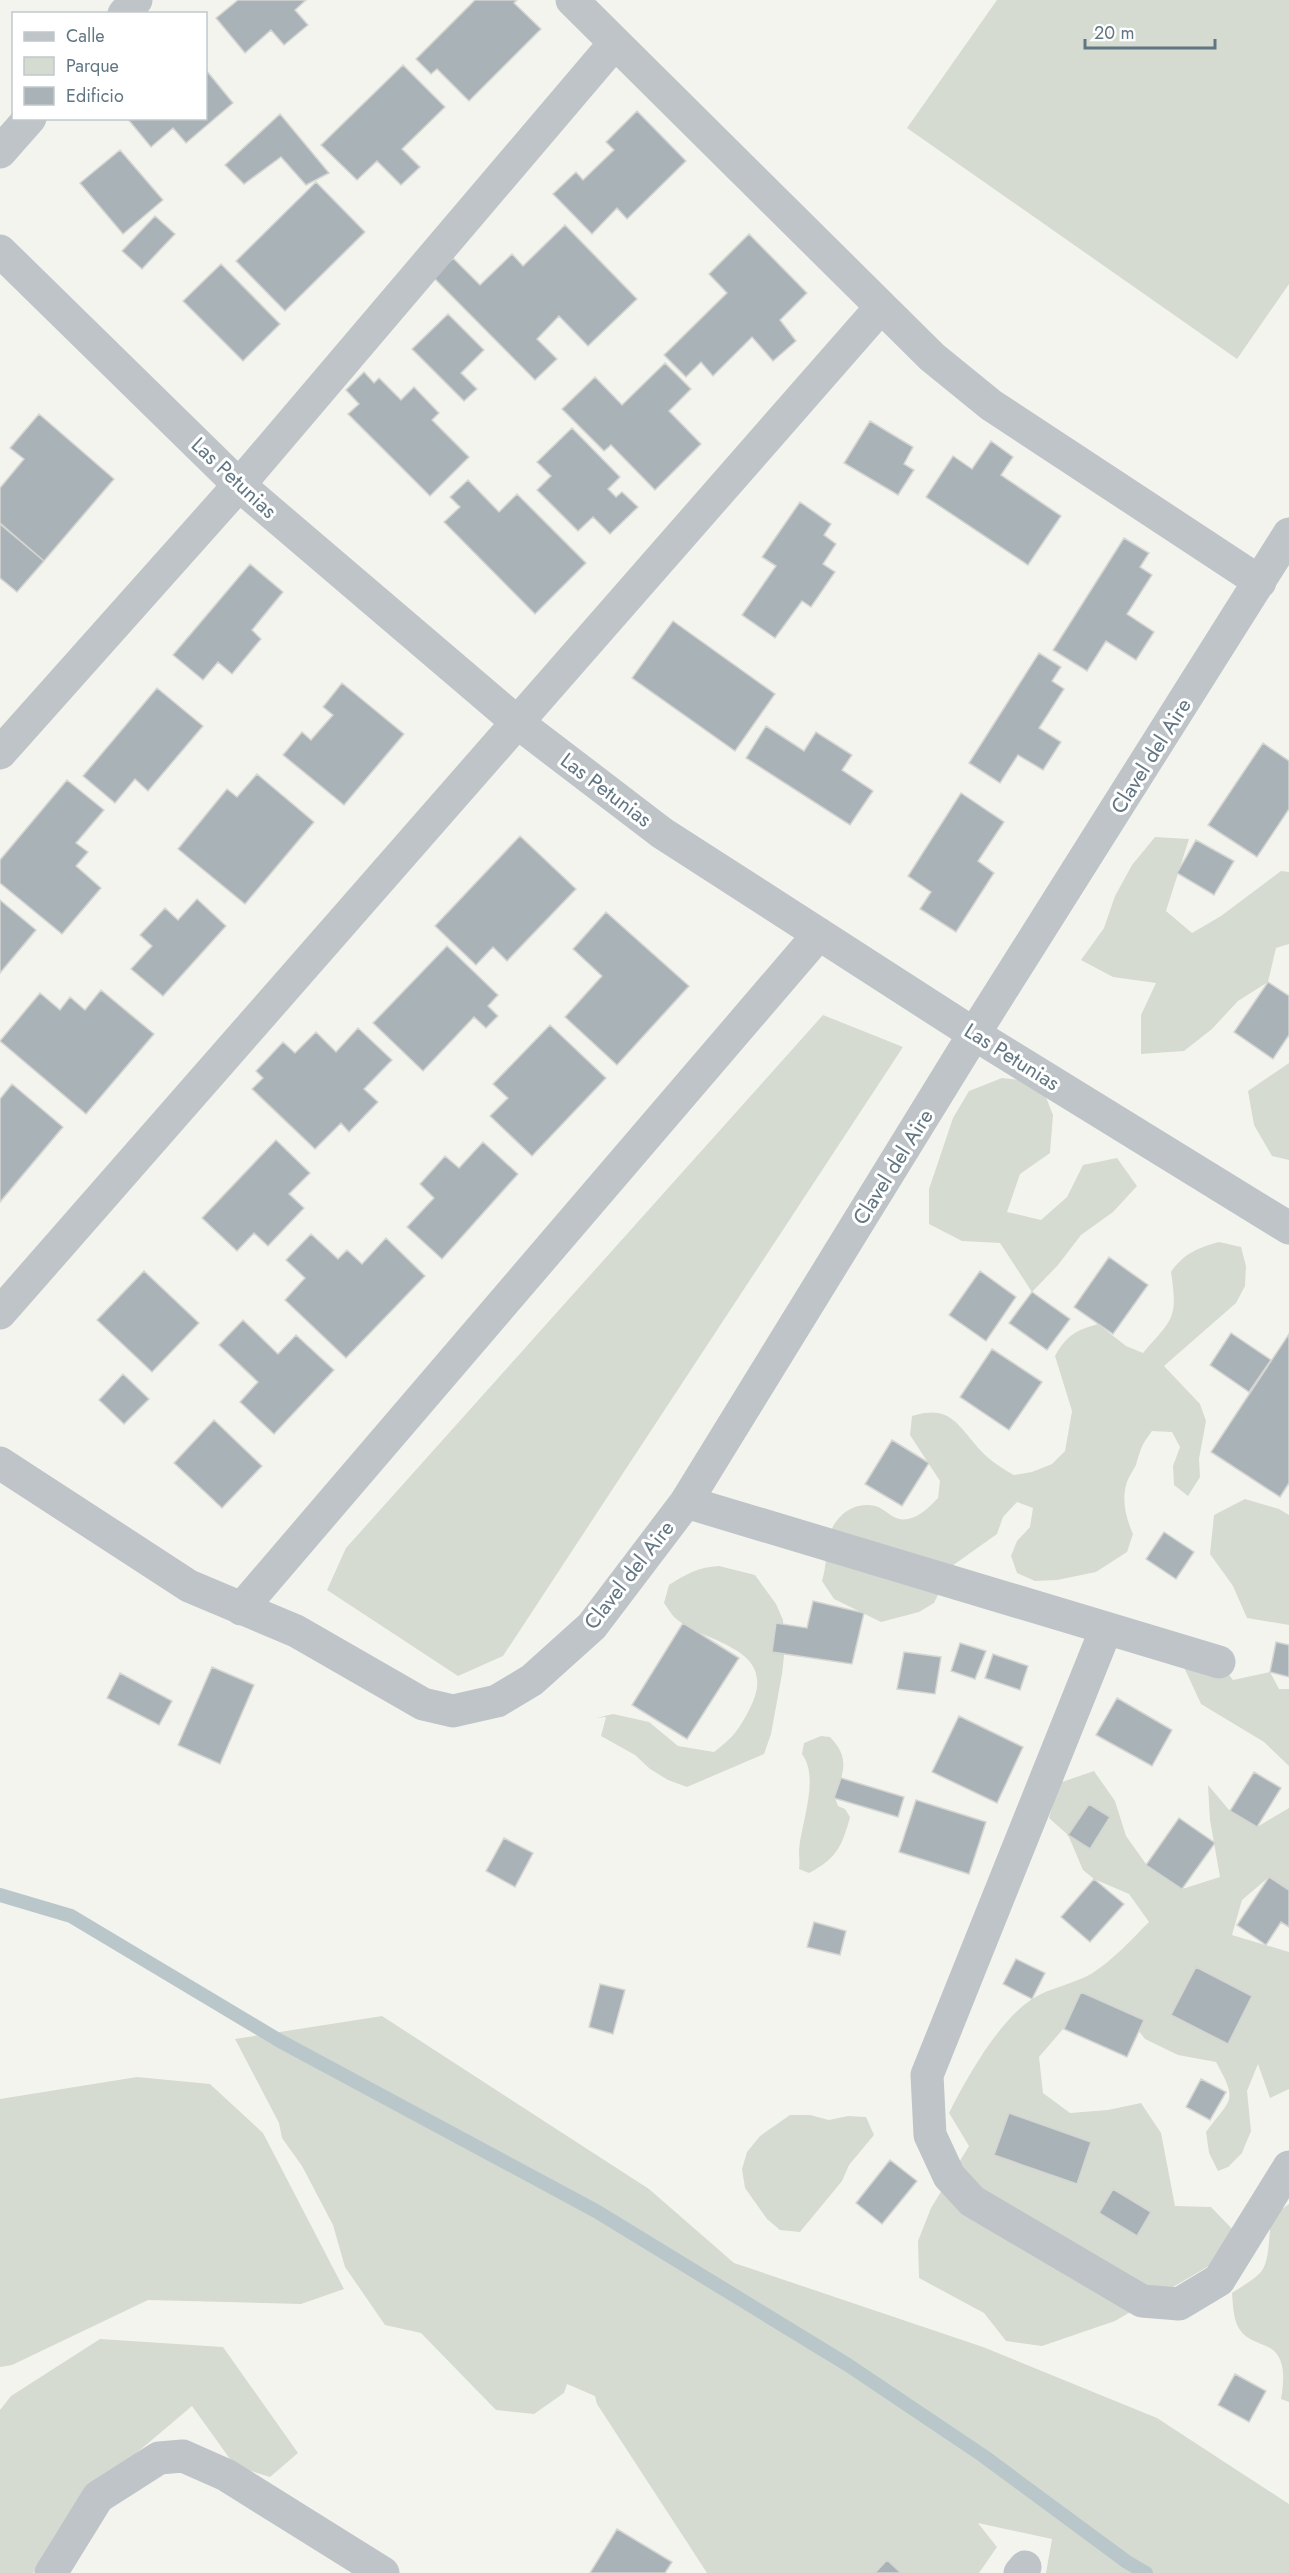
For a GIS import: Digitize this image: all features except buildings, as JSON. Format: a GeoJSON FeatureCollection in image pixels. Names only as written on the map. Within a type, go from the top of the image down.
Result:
{"type":"FeatureCollection","features":[{"type":"Feature","properties":{"kind":"street"},"geometry":{"type":"LineString","coordinates":[[126,12],[136,0]]}},
{"type":"Feature","properties":{"kind":"street"},"geometry":{"type":"LineString","coordinates":[[572,0],[932,357],[991,405],[1260,582]]}},
{"type":"Feature","properties":{"kind":"street"},"geometry":{"type":"LineString","coordinates":[[0,753],[239,485],[614,44]]}},
{"type":"Feature","properties":{"kind":"street"},"geometry":{"type":"LineString","coordinates":[[0,152],[28,120]]}},
{"type":"Feature","properties":{"kind":"street","name":"Las Petunias"},"geometry":{"type":"LineString","coordinates":[[0,251],[239,485],[518,723],[662,833],[975,1035],[1289,1228]]}},
{"type":"Feature","properties":{"kind":"street"},"geometry":{"type":"LineString","coordinates":[[0,1312],[881,307]]}},
{"type":"Feature","properties":{"kind":"street","name":"Clavel del Aire"},"geometry":{"type":"LineString","coordinates":[[0,1463],[189,1586],[296,1631],[423,1704],[453,1711],[497,1701],[532,1680],[592,1626],[686,1502],[1289,534]]}},
{"type":"Feature","properties":{"kind":"street"},"geometry":{"type":"LineString","coordinates":[[241,1609],[819,934]]}},
{"type":"Feature","properties":{"kind":"street"},"geometry":{"type":"LineString","coordinates":[[686,1502],[1219,1662]]}},
{"type":"Feature","properties":{"kind":"street"},"geometry":{"type":"LineString","coordinates":[[1106,1629],[927,2075],[930,2135],[949,2176],[972,2201],[1142,2301],[1179,2304],[1219,2280],[1289,2167]]}},
{"type":"Feature","properties":{"kind":"street"},"geometry":{"type":"LineString","coordinates":[[51,2573],[98,2497],[159,2458],[183,2456],[226,2475],[383,2573]]}},
{"type":"Feature","properties":{"kind":"green space"},"geometry":{"type":"Polygon","coordinates":[[[997,0],[1289,0],[1289,284],[1237,359],[907,128],[997,0]]]}},
{"type":"Feature","properties":{"kind":"green space"},"geometry":{"type":"Polygon","coordinates":[[[1155,837],[1189,839],[1166,911],[1192,933],[1221,916],[1281,871],[1289,872],[1289,944],[1276,948],[1268,982],[1238,1001],[1212,1029],[1184,1051],[1141,1054],[1141,1015],[1156,983],[1113,977],[1081,960],[1104,928],[1115,896],[1132,865],[1155,837]]]}},
{"type":"Feature","properties":{"kind":"green space"},"geometry":{"type":"Polygon","coordinates":[[[823,1015],[903,1047],[503,1656],[458,1676],[327,1590],[346,1548],[823,1015]]]}},
{"type":"Feature","properties":{"kind":"green space"},"geometry":{"type":"Polygon","coordinates":[[[1289,1063],[1289,1160],[1272,1156],[1254,1125],[1248,1091],[1289,1063]]]}},
{"type":"Feature","properties":{"kind":"green space"},"geometry":{"type":"Polygon","coordinates":[[[1002,1078],[1040,1082],[1053,1115],[1050,1153],[1020,1174],[1007,1212],[1041,1220],[1067,1197],[1083,1165],[1117,1158],[1137,1186],[1113,1212],[1081,1235],[1058,1265],[1032,1292],[1000,1243],[962,1241],[929,1224],[929,1189],[953,1118],[969,1091],[1002,1078]]]}},
{"type":"Feature","properties":{"kind":"green space"},"geometry":{"type":"Polygon","coordinates":[[[1219,1242],[1241,1247],[1246,1266],[1245,1286],[1236,1303],[1164,1366],[1200,1404],[1206,1421],[1199,1459],[1200,1477],[1188,1496],[1174,1485],[1173,1466],[1180,1447],[1172,1432],[1152,1431],[1142,1447],[1125,1489],[1125,1509],[1133,1534],[1127,1552],[1096,1572],[1057,1580],[1035,1581],[1017,1573],[1011,1556],[1017,1541],[1030,1527],[1033,1508],[1017,1502],[1003,1517],[997,1534],[952,1566],[934,1603],[919,1612],[881,1622],[834,1599],[822,1581],[831,1531],[843,1514],[854,1507],[868,1505],[875,1506],[898,1519],[908,1519],[921,1514],[938,1498],[940,1481],[910,1435],[912,1416],[933,1413],[955,1421],[978,1448],[1014,1475],[1032,1472],[1052,1464],[1065,1451],[1072,1411],[1055,1356],[1063,1343],[1078,1331],[1098,1324],[1126,1346],[1143,1353],[1171,1317],[1174,1300],[1171,1272],[1192,1252],[1219,1242]]]}},
{"type":"Feature","properties":{"kind":"green space"},"geometry":{"type":"Polygon","coordinates":[[[1245,1499],[1279,1509],[1289,1515],[1289,1625],[1247,1618],[1233,1586],[1210,1554],[1214,1515],[1245,1499]]]}},
{"type":"Feature","properties":{"kind":"green space"},"geometry":{"type":"Polygon","coordinates":[[[719,1566],[755,1575],[776,1604],[783,1620],[782,1674],[771,1734],[764,1754],[687,1787],[668,1780],[650,1769],[635,1755],[601,1736],[606,1717],[596,1718],[613,1714],[649,1722],[678,1746],[714,1752],[736,1732],[751,1706],[757,1686],[755,1671],[747,1659],[735,1650],[688,1627],[675,1618],[664,1603],[669,1585],[693,1572],[719,1566]]]}},
{"type":"Feature","properties":{"kind":"green space"},"geometry":{"type":"Polygon","coordinates":[[[1219,1662],[1233,1680],[1270,1672],[1279,1689],[1289,1689],[1289,1766],[1264,1742],[1201,1704],[1183,1665],[1219,1662]]]}},
{"type":"Feature","properties":{"kind":"green space"},"geometry":{"type":"Polygon","coordinates":[[[821,1736],[830,1737],[841,1752],[843,1766],[835,1798],[838,1806],[845,1809],[850,1817],[837,1851],[826,1863],[809,1873],[799,1869],[800,1839],[809,1788],[807,1764],[802,1754],[804,1743],[821,1736]]]}},
{"type":"Feature","properties":{"kind":"green space"},"geometry":{"type":"Polygon","coordinates":[[[1094,1771],[1115,1801],[1126,1836],[1146,1864],[1182,1889],[1220,1877],[1210,1820],[1208,1785],[1230,1811],[1257,1827],[1289,1808],[1289,1890],[1269,1877],[1242,1900],[1232,1935],[1289,1952],[1289,2089],[1270,2098],[1258,2064],[1247,2091],[1251,2131],[1242,2153],[1228,2167],[1218,2171],[1209,2153],[1206,2132],[1226,2105],[1229,2092],[1216,2062],[1178,2055],[1145,2039],[1123,2011],[1087,2001],[1039,2057],[1043,2093],[1070,2113],[1108,2110],[1141,2103],[1161,2133],[1175,2206],[1211,2207],[1238,2235],[1214,2263],[1115,2321],[1042,2346],[1006,2341],[984,2313],[919,2278],[918,2241],[931,2208],[969,2146],[949,2113],[984,2051],[1019,2009],[1046,1992],[1077,1981],[1099,1969],[1149,1922],[1129,1894],[1094,1879],[1083,1870],[1068,1835],[1049,1818],[1059,1783],[1094,1771]]]}},
{"type":"Feature","properties":{"kind":"green space"},"geometry":{"type":"Polygon","coordinates":[[[382,2016],[649,2189],[734,2263],[983,2347],[1157,2418],[1289,2504],[1289,2573],[1046,2573],[1052,2539],[978,2523],[997,2547],[979,2573],[707,2573],[597,2404],[595,2396],[567,2384],[564,2393],[534,2414],[496,2410],[421,2333],[385,2325],[345,2267],[333,2225],[302,2166],[282,2138],[279,2123],[235,2039],[382,2016]]]}},
{"type":"Feature","properties":{"kind":"green space"},"geometry":{"type":"Polygon","coordinates":[[[137,2077],[210,2084],[263,2133],[344,2289],[301,2304],[148,2300],[12,2365],[0,2367],[0,2099],[137,2077]]]}},
{"type":"Feature","properties":{"kind":"green space"},"geometry":{"type":"Polygon","coordinates":[[[790,2115],[810,2115],[829,2120],[848,2116],[866,2117],[874,2135],[849,2165],[842,2181],[800,2232],[780,2230],[767,2219],[745,2188],[742,2169],[747,2152],[760,2136],[790,2115]]]}},
{"type":"Feature","properties":{"kind":"green space"},"geometry":{"type":"Polygon","coordinates":[[[1289,2204],[1289,2402],[1281,2399],[1283,2370],[1278,2357],[1274,2351],[1249,2338],[1240,2330],[1235,2317],[1232,2293],[1254,2279],[1264,2268],[1268,2254],[1272,2216],[1289,2204]]]}},
{"type":"Feature","properties":{"kind":"green space"},"geometry":{"type":"Polygon","coordinates":[[[100,2339],[223,2347],[298,2453],[270,2477],[235,2466],[192,2406],[81,2500],[33,2573],[0,2573],[0,2410],[11,2396],[100,2339]]]}},
{"type":"Feature","properties":{"kind":"waterway"},"geometry":{"type":"LineString","coordinates":[[0,1895],[71,1916],[280,2041],[596,2211],[848,2365],[982,2455],[1127,2562],[1146,2573]]}}]}
